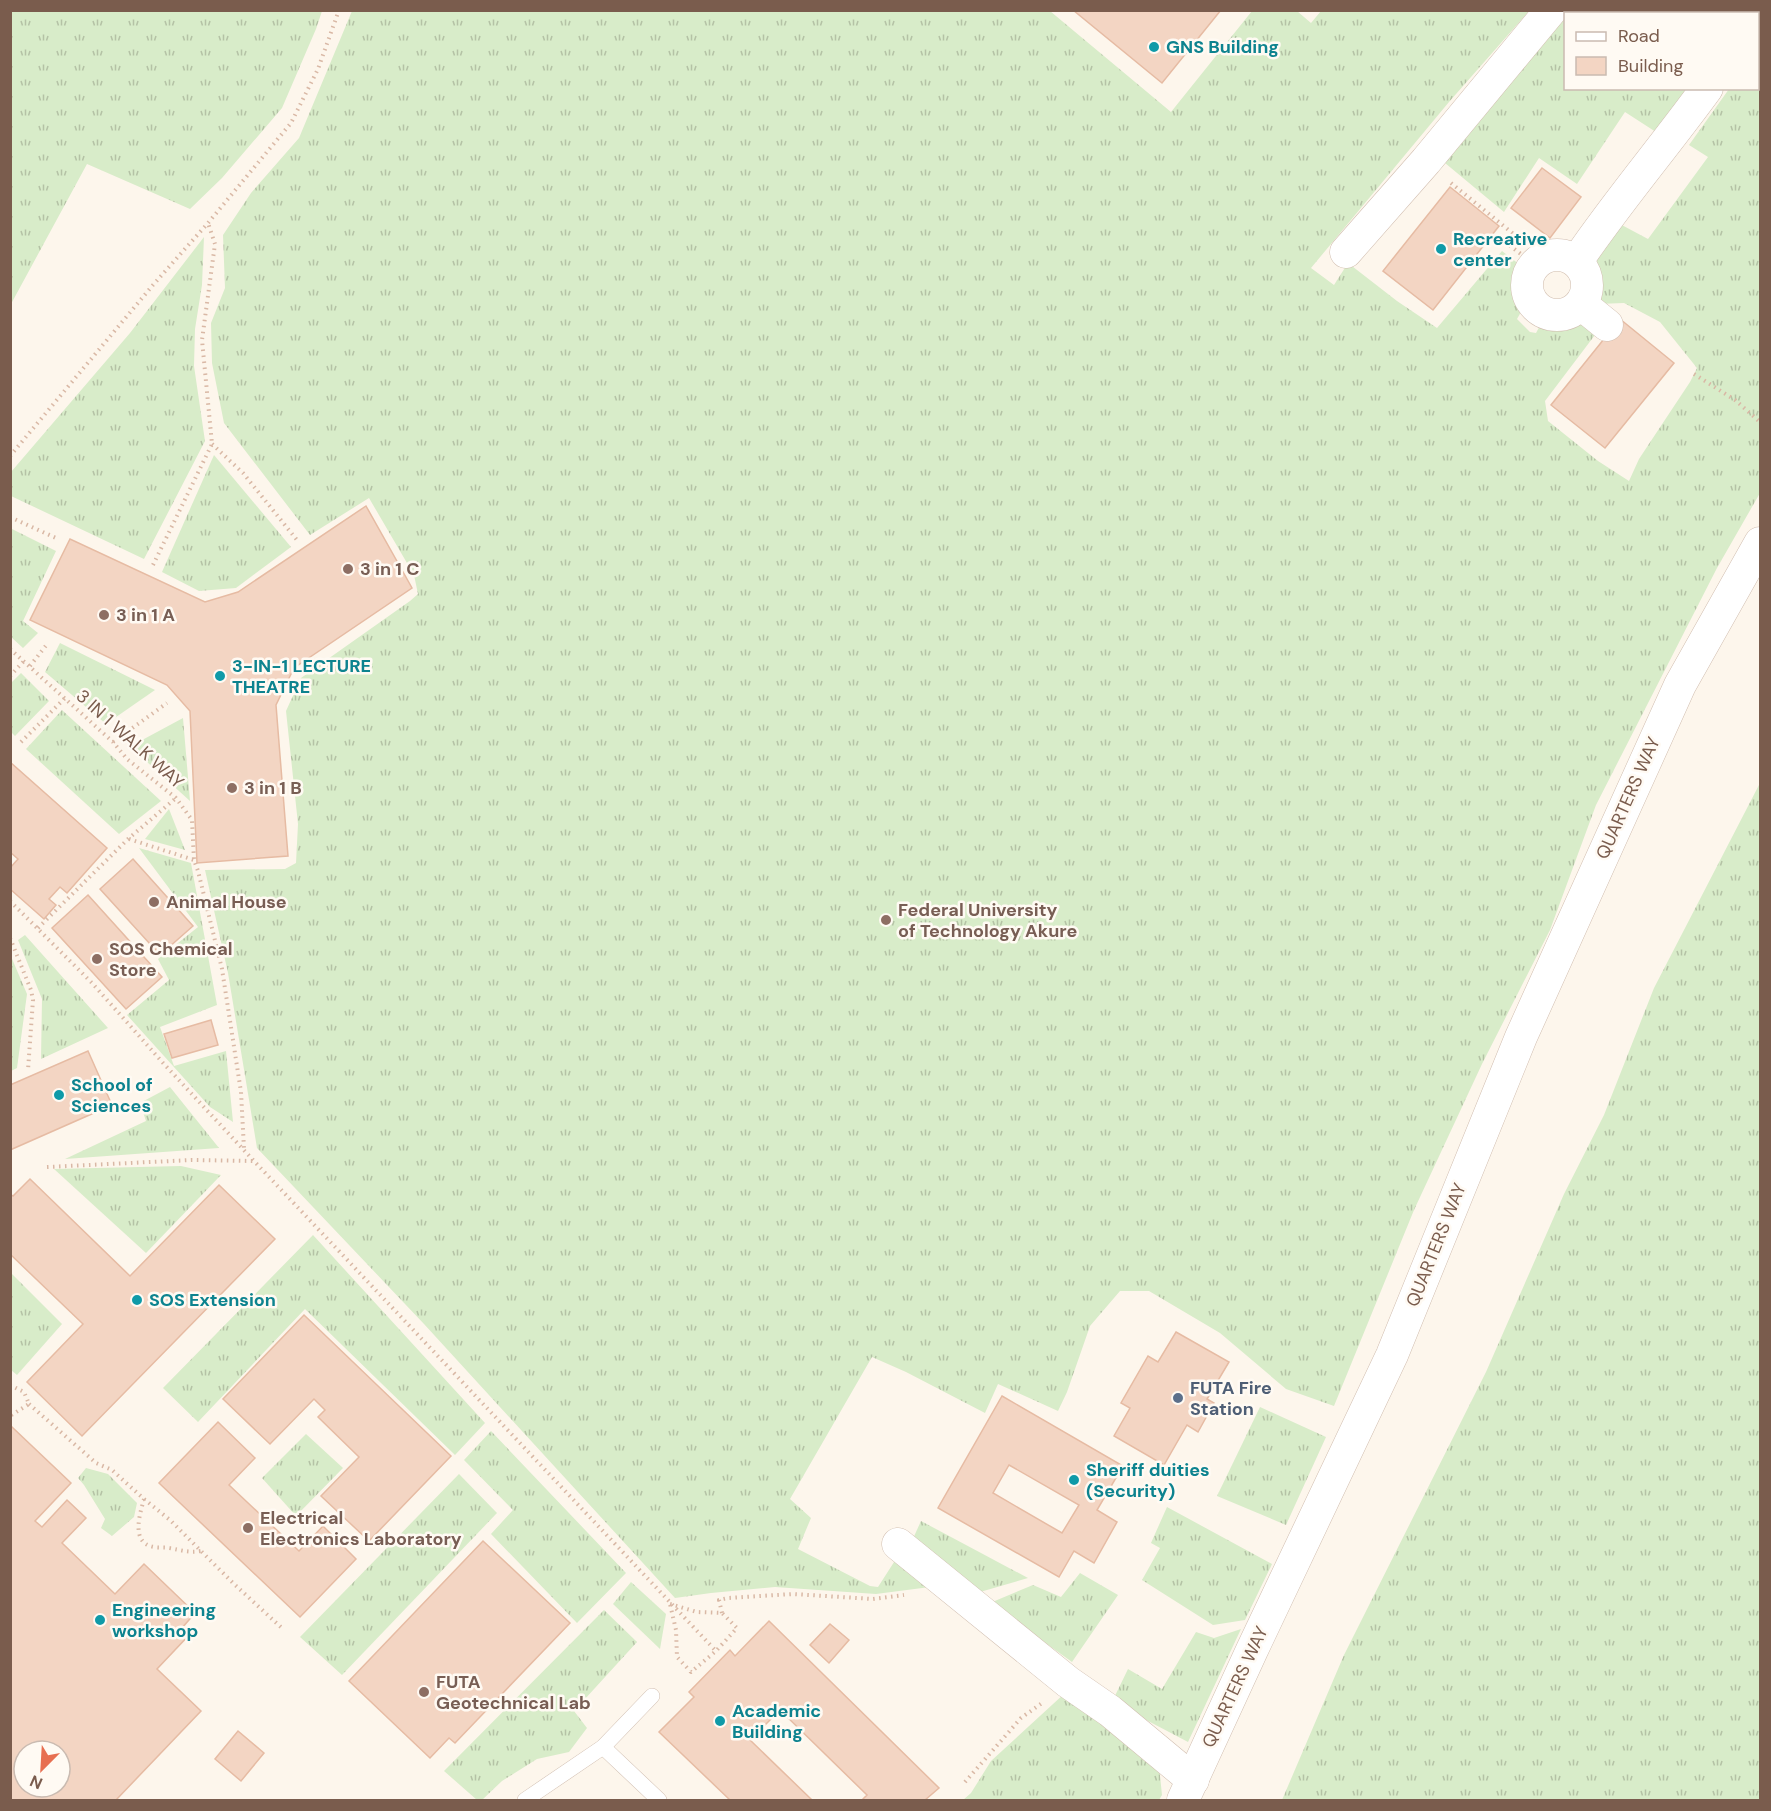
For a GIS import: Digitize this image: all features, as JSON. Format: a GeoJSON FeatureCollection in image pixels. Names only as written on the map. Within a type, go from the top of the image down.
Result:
{"type":"FeatureCollection","features":[{"type":"Feature","properties":{"kind":"street"},"geometry":{"type":"LineString","coordinates":[[1346,252],[1426,161],[1551,10]]}},
{"type":"Feature","properties":{"kind":"street"},"geometry":{"type":"LineString","coordinates":[[1577,261],[1611,211],[1706,90]]}},
{"type":"Feature","properties":{"kind":"street"},"geometry":{"type":"LineString","coordinates":[[1563,254],[1577,261],[1586,274],[1588,290],[1581,304],[1568,313],[1533,315],[1527,279],[1534,264],[1547,256],[1563,254]]}},
{"type":"Feature","properties":{"kind":"street"},"geometry":{"type":"LineString","coordinates":[[1581,304],[1607,325]]}},
{"type":"Feature","properties":{"kind":"street","name":"QUARTERS WAY"},"geometry":{"type":"LineString","coordinates":[[1188,1790],[1392,1355],[1521,1037],[1680,685],[1761,543]]}},
{"type":"Feature","properties":{"kind":"street"},"geometry":{"type":"LineString","coordinates":[[898,1544],[1068,1682],[1110,1711],[1188,1790]]}},
{"type":"Feature","properties":{"kind":"lane"},"geometry":{"type":"LineString","coordinates":[[525,1800],[603,1747],[652,1696]]}},
{"type":"Feature","properties":{"kind":"lane"},"geometry":{"type":"LineString","coordinates":[[603,1747],[659,1800]]}},
{"type":"Feature","properties":{"kind":"path"},"geometry":{"type":"LineString","coordinates":[[10,456],[291,123],[318,69],[339,10]]}},
{"type":"Feature","properties":{"kind":"path"},"geometry":{"type":"LineString","coordinates":[[1426,161],[1516,236],[1509,244],[1534,264]]}},
{"type":"Feature","properties":{"kind":"path"},"geometry":{"type":"LineString","coordinates":[[153,565],[212,444],[202,340],[215,244],[208,223]]}},
{"type":"Feature","properties":{"kind":"path"},"geometry":{"type":"LineString","coordinates":[[1694,374],[1735,400],[1761,423]]}},
{"type":"Feature","properties":{"kind":"path"},"geometry":{"type":"LineString","coordinates":[[212,444],[243,473],[297,540]]}},
{"type":"Feature","properties":{"kind":"path"},"geometry":{"type":"LineString","coordinates":[[10,517],[56,538]]}},
{"type":"Feature","properties":{"kind":"path"},"geometry":{"type":"LineString","coordinates":[[30,666],[48,643]]}},
{"type":"Feature","properties":{"kind":"path","name":"3 IN 1 WALK WAY"},"geometry":{"type":"LineString","coordinates":[[10,650],[113,742],[127,759],[176,798],[192,820],[194,860],[222,969],[241,1092],[244,1150]]}},
{"type":"Feature","properties":{"kind":"path"},"geometry":{"type":"LineString","coordinates":[[10,676],[24,661]]}},
{"type":"Feature","properties":{"kind":"path"},"geometry":{"type":"LineString","coordinates":[[21,742],[65,698]]}},
{"type":"Feature","properties":{"kind":"path"},"geometry":{"type":"LineString","coordinates":[[113,742],[166,703]]}},
{"type":"Feature","properties":{"kind":"path"},"geometry":{"type":"LineString","coordinates":[[38,928],[128,839],[176,798]]}},
{"type":"Feature","properties":{"kind":"path"},"geometry":{"type":"LineString","coordinates":[[128,839],[194,860]]}},
{"type":"Feature","properties":{"kind":"path"},"geometry":{"type":"LineString","coordinates":[[10,901],[92,983],[254,1161],[716,1651]]}},
{"type":"Feature","properties":{"kind":"path"},"geometry":{"type":"LineString","coordinates":[[10,938],[33,1000],[27,1070]]}},
{"type":"Feature","properties":{"kind":"path"},"geometry":{"type":"LineString","coordinates":[[47,1167],[192,1160],[254,1161]]}},
{"type":"Feature","properties":{"kind":"path"},"geometry":{"type":"LineString","coordinates":[[10,1385],[24,1392],[29,1404],[96,1463],[112,1470],[170,1520],[232,1583],[284,1630]]}},
{"type":"Feature","properties":{"kind":"path"},"geometry":{"type":"LineString","coordinates":[[10,1416],[29,1404]]}},
{"type":"Feature","properties":{"kind":"path"},"geometry":{"type":"LineString","coordinates":[[144,1499],[139,1516],[138,1533],[142,1539],[152,1547],[166,1547],[189,1553],[201,1551]]}},
{"type":"Feature","properties":{"kind":"path"},"geometry":{"type":"LineString","coordinates":[[670,1604],[676,1630],[677,1657],[691,1672],[716,1651],[737,1628],[722,1613],[719,1600],[793,1594],[873,1599],[953,1589]]}},
{"type":"Feature","properties":{"kind":"path"},"geometry":{"type":"LineString","coordinates":[[670,1604],[697,1612],[722,1613]]}},
{"type":"Feature","properties":{"kind":"path"},"geometry":{"type":"LineString","coordinates":[[965,1782],[1021,1718],[1068,1682]]}},
{"type":"Feature","properties":{"kind":"green space"},"geometry":{"type":"Polygon","coordinates":[[[11,10],[322,11],[282,108],[222,178],[190,209],[87,164],[11,304],[11,10]]]}},
{"type":"Feature","properties":{"kind":"green space"},"geometry":{"type":"Polygon","coordinates":[[[1569,10],[1752,11],[1751,12],[1568,12],[1569,10]]]}},
{"type":"Feature","properties":{"kind":"green space"},"geometry":{"type":"Polygon","coordinates":[[[352,11],[1050,11],[1171,112],[1252,11],[1297,11],[1311,23],[1321,11],[1529,11],[1449,102],[1311,268],[1334,285],[1348,263],[1437,328],[1502,251],[1524,268],[1517,287],[1526,303],[1517,319],[1530,332],[1536,333],[1544,318],[1560,322],[1575,317],[1601,327],[1545,401],[1548,421],[1598,461],[1629,481],[1639,459],[1697,368],[1660,322],[1624,303],[1598,304],[1591,298],[1600,280],[1587,261],[1618,223],[1648,239],[1708,157],[1689,145],[1728,90],[1759,90],[1760,43],[1760,493],[1717,568],[1596,805],[1550,930],[1482,1064],[1414,1210],[1334,1406],[1286,1389],[1220,1333],[1149,1291],[1120,1291],[1090,1326],[1058,1411],[998,1384],[985,1413],[872,1357],[790,1499],[811,1518],[798,1549],[870,1586],[878,1587],[896,1559],[930,1587],[876,1594],[775,1587],[675,1598],[424,1324],[257,1148],[228,973],[205,870],[285,869],[296,863],[298,824],[286,711],[301,678],[418,594],[414,575],[369,498],[310,535],[224,423],[212,363],[211,323],[225,288],[223,235],[251,193],[299,138],[352,11]]]}},
{"type":"Feature","properties":{"kind":"green space"},"geometry":{"type":"Polygon","coordinates":[[[1564,15],[1564,90],[1692,90],[1659,134],[1625,112],[1577,184],[1539,158],[1504,212],[1445,163],[1500,90],[1564,15]]]}},
{"type":"Feature","properties":{"kind":"green space"},"geometry":{"type":"Polygon","coordinates":[[[204,237],[202,285],[195,329],[194,366],[205,441],[144,559],[11,496],[11,472],[130,333],[204,237]]]}},
{"type":"Feature","properties":{"kind":"green space"},"geometry":{"type":"Polygon","coordinates":[[[214,455],[291,547],[236,588],[199,591],[162,572],[214,455]]]}},
{"type":"Feature","properties":{"kind":"green space"},"geometry":{"type":"Polygon","coordinates":[[[10,528],[56,551],[23,621],[38,633],[23,648],[11,637],[10,528]]]}},
{"type":"Feature","properties":{"kind":"green space"},"geometry":{"type":"Polygon","coordinates":[[[60,643],[155,690],[106,724],[45,672],[60,643]]]}},
{"type":"Feature","properties":{"kind":"green space"},"geometry":{"type":"Polygon","coordinates":[[[21,673],[49,701],[15,736],[11,732],[11,683],[21,673]]]}},
{"type":"Feature","properties":{"kind":"green space"},"geometry":{"type":"Polygon","coordinates":[[[62,710],[161,801],[119,834],[26,749],[62,710]]]}},
{"type":"Feature","properties":{"kind":"green space"},"geometry":{"type":"Polygon","coordinates":[[[183,718],[190,801],[136,752],[139,740],[183,718]]]}},
{"type":"Feature","properties":{"kind":"green space"},"geometry":{"type":"Polygon","coordinates":[[[1760,783],[1760,1800],[1282,1800],[1344,1655],[1486,1372],[1564,1194],[1604,1115],[1654,988],[1760,783]]]}},
{"type":"Feature","properties":{"kind":"green space"},"geometry":{"type":"Polygon","coordinates":[[[169,809],[185,850],[145,839],[169,809]]]}},
{"type":"Feature","properties":{"kind":"green space"},"geometry":{"type":"Polygon","coordinates":[[[139,848],[191,863],[217,1005],[160,1027],[174,1066],[226,1051],[233,1122],[210,1107],[127,1015],[169,980],[158,959],[198,927],[139,848]]]}},
{"type":"Feature","properties":{"kind":"green space"},"geometry":{"type":"Polygon","coordinates":[[[25,935],[108,1028],[41,1059],[42,999],[18,940],[25,935]]]}},
{"type":"Feature","properties":{"kind":"green space"},"geometry":{"type":"Polygon","coordinates":[[[10,954],[27,994],[17,1068],[11,1071],[10,954]]]}},
{"type":"Feature","properties":{"kind":"green space"},"geometry":{"type":"Polygon","coordinates":[[[170,1087],[219,1148],[65,1159],[146,1121],[140,1103],[170,1087]]]}},
{"type":"Feature","properties":{"kind":"green space"},"geometry":{"type":"Polygon","coordinates":[[[181,1166],[221,1175],[146,1253],[54,1169],[181,1166]]]}},
{"type":"Feature","properties":{"kind":"green space"},"geometry":{"type":"Polygon","coordinates":[[[313,1235],[485,1423],[455,1455],[305,1309],[198,1422],[163,1388],[313,1235]]]}},
{"type":"Feature","properties":{"kind":"green space"},"geometry":{"type":"Polygon","coordinates":[[[10,1272],[62,1324],[17,1375],[11,1370],[10,1272]]]}},
{"type":"Feature","properties":{"kind":"green space"},"geometry":{"type":"Polygon","coordinates":[[[1260,1407],[1326,1437],[1286,1525],[1217,1496],[1260,1407]]]}},
{"type":"Feature","properties":{"kind":"green space"},"geometry":{"type":"Polygon","coordinates":[[[491,1431],[626,1573],[577,1623],[491,1534],[513,1510],[464,1460],[491,1431]]]}},
{"type":"Feature","properties":{"kind":"green space"},"geometry":{"type":"Polygon","coordinates":[[[306,1434],[343,1468],[296,1516],[262,1478],[306,1434]]]}},
{"type":"Feature","properties":{"kind":"green space"},"geometry":{"type":"Polygon","coordinates":[[[86,1468],[108,1474],[137,1503],[134,1517],[112,1536],[101,1528],[105,1519],[78,1478],[86,1468]]]}},
{"type":"Feature","properties":{"kind":"green space"},"geometry":{"type":"Polygon","coordinates":[[[459,1474],[497,1513],[342,1675],[300,1637],[459,1474]]]}},
{"type":"Feature","properties":{"kind":"green space"},"geometry":{"type":"Polygon","coordinates":[[[1167,1507],[1272,1564],[1245,1620],[1213,1625],[1142,1580],[1160,1548],[1151,1543],[1167,1507]]]}},
{"type":"Feature","properties":{"kind":"green space"},"geometry":{"type":"Polygon","coordinates":[[[921,1521],[1028,1578],[980,1592],[911,1543],[921,1521]]]}},
{"type":"Feature","properties":{"kind":"green space"},"geometry":{"type":"Polygon","coordinates":[[[1080,1573],[1118,1595],[1072,1662],[990,1603],[1033,1585],[1061,1597],[1080,1573]]]}},
{"type":"Feature","properties":{"kind":"green space"},"geometry":{"type":"Polygon","coordinates":[[[631,1582],[666,1614],[660,1649],[613,1604],[631,1582]]]}},
{"type":"Feature","properties":{"kind":"green space"},"geometry":{"type":"Polygon","coordinates":[[[604,1610],[637,1642],[574,1711],[587,1728],[569,1752],[537,1759],[502,1781],[482,1800],[477,1800],[444,1771],[604,1610]]]}},
{"type":"Feature","properties":{"kind":"green space"},"geometry":{"type":"Polygon","coordinates":[[[1241,1629],[1188,1742],[1112,1702],[1128,1669],[1162,1689],[1196,1632],[1214,1638],[1241,1629]]]}},
{"type":"Feature","properties":{"kind":"green space"},"geometry":{"type":"Polygon","coordinates":[[[1065,1693],[1159,1766],[1162,1795],[1159,1800],[963,1800],[971,1793],[991,1761],[1065,1693]]]}},
{"type":"Feature","properties":{"kind":"building","name":"GNS Building"},"geometry":{"type":"Polygon","coordinates":[[[1073,10],[1221,10],[1162,83],[1073,10]]]}},
{"type":"Feature","properties":{"kind":"building"},"geometry":{"type":"Polygon","coordinates":[[[1542,168],[1581,197],[1550,238],[1511,208],[1542,168]]]}},
{"type":"Feature","properties":{"kind":"building","name":"Recreative center"},"geometry":{"type":"Polygon","coordinates":[[[1450,187],[1499,226],[1433,310],[1383,271],[1450,187]]]}},
{"type":"Feature","properties":{"kind":"building"},"geometry":{"type":"Polygon","coordinates":[[[1620,319],[1674,363],[1605,448],[1551,405],[1620,319]]]}},
{"type":"Feature","properties":{"kind":"building","name":"3-IN-1 LECTURE THEATRE"},"geometry":{"type":"Polygon","coordinates":[[[366,506],[412,588],[294,668],[276,705],[288,856],[197,863],[190,711],[167,685],[30,620],[70,539],[205,602],[238,592],[366,506]]]}},
{"type":"Feature","properties":{"kind":"building"},"geometry":{"type":"Polygon","coordinates":[[[10,762],[107,848],[67,893],[60,887],[49,899],[56,905],[44,919],[10,889],[10,868],[18,859],[10,852],[10,762]]]}},
{"type":"Feature","properties":{"kind":"building"},"geometry":{"type":"Polygon","coordinates":[[[133,859],[193,926],[160,955],[100,889],[133,859]]]}},
{"type":"Feature","properties":{"kind":"building"},"geometry":{"type":"Polygon","coordinates":[[[88,895],[162,977],[126,1009],[52,928],[88,895]]]}},
{"type":"Feature","properties":{"kind":"building"},"geometry":{"type":"Polygon","coordinates":[[[211,1020],[218,1045],[172,1058],[164,1034],[211,1020]]]}},
{"type":"Feature","properties":{"kind":"building","name":"School of Sciences"},"geometry":{"type":"Polygon","coordinates":[[[88,1051],[112,1105],[10,1150],[10,1085],[88,1051]]]}},
{"type":"Feature","properties":{"kind":"building","name":"SOS Extension"},"geometry":{"type":"Polygon","coordinates":[[[30,1179],[130,1276],[219,1185],[275,1239],[82,1436],[27,1382],[83,1324],[10,1254],[10,1194],[13,1196],[30,1179]]]}},
{"type":"Feature","properties":{"kind":"building"},"geometry":{"type":"Polygon","coordinates":[[[304,1315],[451,1456],[369,1541],[321,1496],[359,1457],[318,1417],[325,1410],[314,1399],[270,1444],[223,1399],[304,1315]]]}},
{"type":"Feature","properties":{"kind":"building"},"geometry":{"type":"Polygon","coordinates":[[[1176,1332],[1229,1362],[1207,1399],[1214,1403],[1198,1432],[1187,1425],[1164,1465],[1114,1436],[1130,1408],[1121,1403],[1148,1356],[1158,1362],[1176,1332]]]}},
{"type":"Feature","properties":{"kind":"building","name":"Sheriff duities (Security)"},"geometry":{"type":"Polygon","coordinates":[[[1002,1396],[1123,1466],[1097,1510],[1117,1522],[1094,1563],[1074,1551],[1059,1577],[938,1508],[1002,1396]],[[1009,1465],[993,1493],[1062,1533],[1079,1505],[1009,1465]]]}},
{"type":"Feature","properties":{"kind":"building"},"geometry":{"type":"Polygon","coordinates":[[[218,1422],[255,1458],[229,1485],[299,1551],[323,1526],[356,1559],[300,1617],[159,1483],[218,1422]]]}},
{"type":"Feature","properties":{"kind":"building","name":"Engineering workshop"},"geometry":{"type":"Polygon","coordinates":[[[12,1427],[71,1483],[35,1521],[42,1527],[67,1500],[86,1518],[62,1543],[115,1594],[144,1564],[195,1613],[182,1628],[190,1634],[157,1669],[201,1711],[116,1800],[10,1800],[10,1428],[12,1427]]]}},
{"type":"Feature","properties":{"kind":"building"},"geometry":{"type":"Polygon","coordinates":[[[483,1541],[570,1623],[455,1743],[449,1738],[430,1758],[349,1681],[483,1541]]]}},
{"type":"Feature","properties":{"kind":"building","name":"Academic Building"},"geometry":{"type":"Polygon","coordinates":[[[769,1621],[939,1788],[925,1800],[862,1800],[867,1795],[780,1710],[750,1740],[812,1800],[730,1800],[659,1732],[694,1697],[689,1692],[730,1650],[735,1656],[769,1621]]]}},
{"type":"Feature","properties":{"kind":"building"},"geometry":{"type":"Polygon","coordinates":[[[830,1624],[849,1640],[829,1663],[810,1645],[830,1624]]]}},
{"type":"Feature","properties":{"kind":"building"},"geometry":{"type":"Polygon","coordinates":[[[238,1731],[264,1753],[241,1781],[215,1759],[238,1731]]]}},
{"type":"Feature","properties":{"kind":"place","name":"GNS Building"},"geometry":{"type":"Point","coordinates":[1154,47]}},
{"type":"Feature","properties":{"kind":"place","name":"Recreative center"},"geometry":{"type":"Point","coordinates":[1441,249]}},
{"type":"Feature","properties":{"kind":"place","name":"3 in 1 C"},"geometry":{"type":"Point","coordinates":[348,569]}},
{"type":"Feature","properties":{"kind":"place","name":"3 in 1 A"},"geometry":{"type":"Point","coordinates":[104,615]}},
{"type":"Feature","properties":{"kind":"place","name":"3-IN-1 LECTURE THEATRE"},"geometry":{"type":"Point","coordinates":[220,676]}},
{"type":"Feature","properties":{"kind":"place","name":"3 in 1 B"},"geometry":{"type":"Point","coordinates":[232,788]}},
{"type":"Feature","properties":{"kind":"place","name":"Animal House"},"geometry":{"type":"Point","coordinates":[154,902]}},
{"type":"Feature","properties":{"kind":"place","name":"Federal University of Technology Akure"},"geometry":{"type":"Point","coordinates":[886,920]}},
{"type":"Feature","properties":{"kind":"place","name":"SOS Chemical Store"},"geometry":{"type":"Point","coordinates":[97,959]}},
{"type":"Feature","properties":{"kind":"place","name":"School of Sciences"},"geometry":{"type":"Point","coordinates":[59,1095]}},
{"type":"Feature","properties":{"kind":"place","name":"SOS Extension"},"geometry":{"type":"Point","coordinates":[137,1300]}},
{"type":"Feature","properties":{"kind":"place","name":"FUTA Fire Station"},"geometry":{"type":"Point","coordinates":[1178,1398]}},
{"type":"Feature","properties":{"kind":"place","name":"Sheriff duities (Security)"},"geometry":{"type":"Point","coordinates":[1074,1480]}},
{"type":"Feature","properties":{"kind":"place","name":"Electrical Electronics Laboratory"},"geometry":{"type":"Point","coordinates":[248,1528]}},
{"type":"Feature","properties":{"kind":"place","name":"Engineering workshop"},"geometry":{"type":"Point","coordinates":[100,1620]}},
{"type":"Feature","properties":{"kind":"place","name":"FUTA Geotechnical Lab"},"geometry":{"type":"Point","coordinates":[424,1692]}},
{"type":"Feature","properties":{"kind":"place","name":"Academic Building"},"geometry":{"type":"Point","coordinates":[720,1721]}}]}
